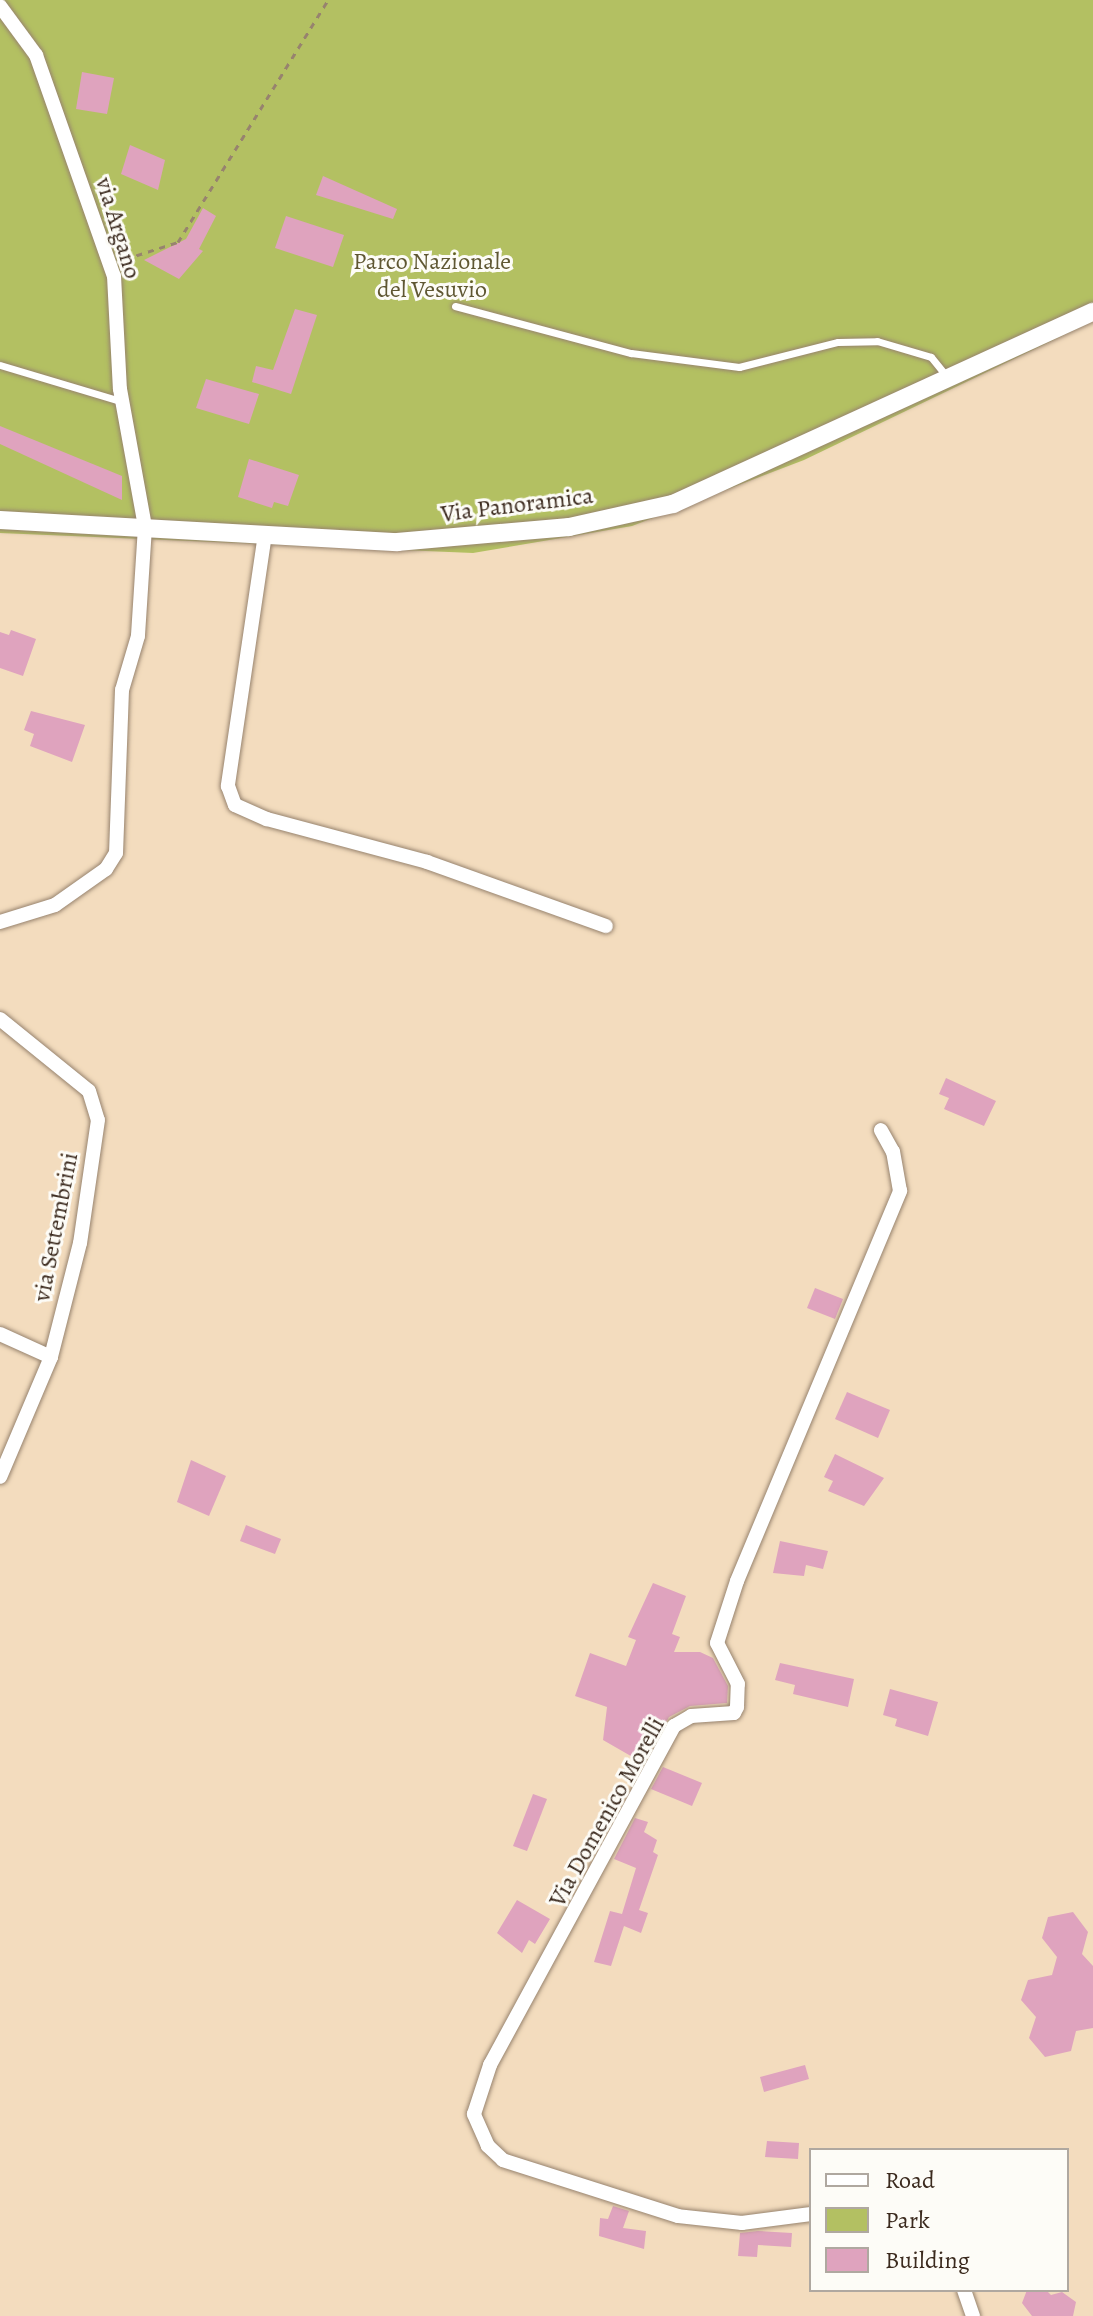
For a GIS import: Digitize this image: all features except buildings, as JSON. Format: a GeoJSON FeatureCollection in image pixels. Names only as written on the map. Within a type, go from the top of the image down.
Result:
{"type":"FeatureCollection","features":[{"type":"Feature","properties":{"kind":"street","name":"via Argano"},"geometry":{"type":"LineString","coordinates":[[0,6],[36,55],[110,264],[123,402],[145,527]]}},
{"type":"Feature","properties":{"kind":"street","name":"Via Panoramica"},"geometry":{"type":"LineString","coordinates":[[0,520],[397,542],[569,527],[673,504],[1093,312]]}},
{"type":"Feature","properties":{"kind":"street"},"geometry":{"type":"LineString","coordinates":[[0,922],[55,905],[106,869],[116,853],[122,690],[138,636],[145,527]]}},
{"type":"Feature","properties":{"kind":"street"},"geometry":{"type":"LineString","coordinates":[[265,534],[228,786],[235,805],[267,819],[427,862],[606,926]]}},
{"type":"Feature","properties":{"kind":"street","name":"via Settembrini"},"geometry":{"type":"LineString","coordinates":[[0,1019],[96,1102],[80,1243],[51,1357],[0,1477]]}},
{"type":"Feature","properties":{"kind":"street","name":"Via Domenico Morelli"},"geometry":{"type":"LineString","coordinates":[[809,2214],[742,2223],[678,2216],[503,2160],[482,2137],[474,2114],[490,2065],[674,1726],[691,1716],[734,1713],[737,1707],[738,1684],[717,1643],[737,1581],[900,1191],[893,1152],[881,1130]]}},
{"type":"Feature","properties":{"kind":"street"},"geometry":{"type":"LineString","coordinates":[[0,1334],[51,1357]]}},
{"type":"Feature","properties":{"kind":"street"},"geometry":{"type":"LineString","coordinates":[[965,2292],[973,2316]]}},
{"type":"Feature","properties":{"kind":"lane"},"geometry":{"type":"LineString","coordinates":[[455,306],[631,353],[739,367],[838,342],[877,341],[931,357],[948,378]]}},
{"type":"Feature","properties":{"kind":"lane"},"geometry":{"type":"LineString","coordinates":[[0,365],[123,402]]}},
{"type":"Feature","properties":{"kind":"path"},"geometry":{"type":"LineString","coordinates":[[110,264],[178,242],[328,0]]}},
{"type":"Feature","properties":{"kind":"green space","name":"Parco Nazionale del Vesuvio"},"geometry":{"type":"Polygon","coordinates":[[[0,0],[1093,0],[1093,321],[804,460],[632,526],[473,553],[0,533],[0,0]]]}}]}
